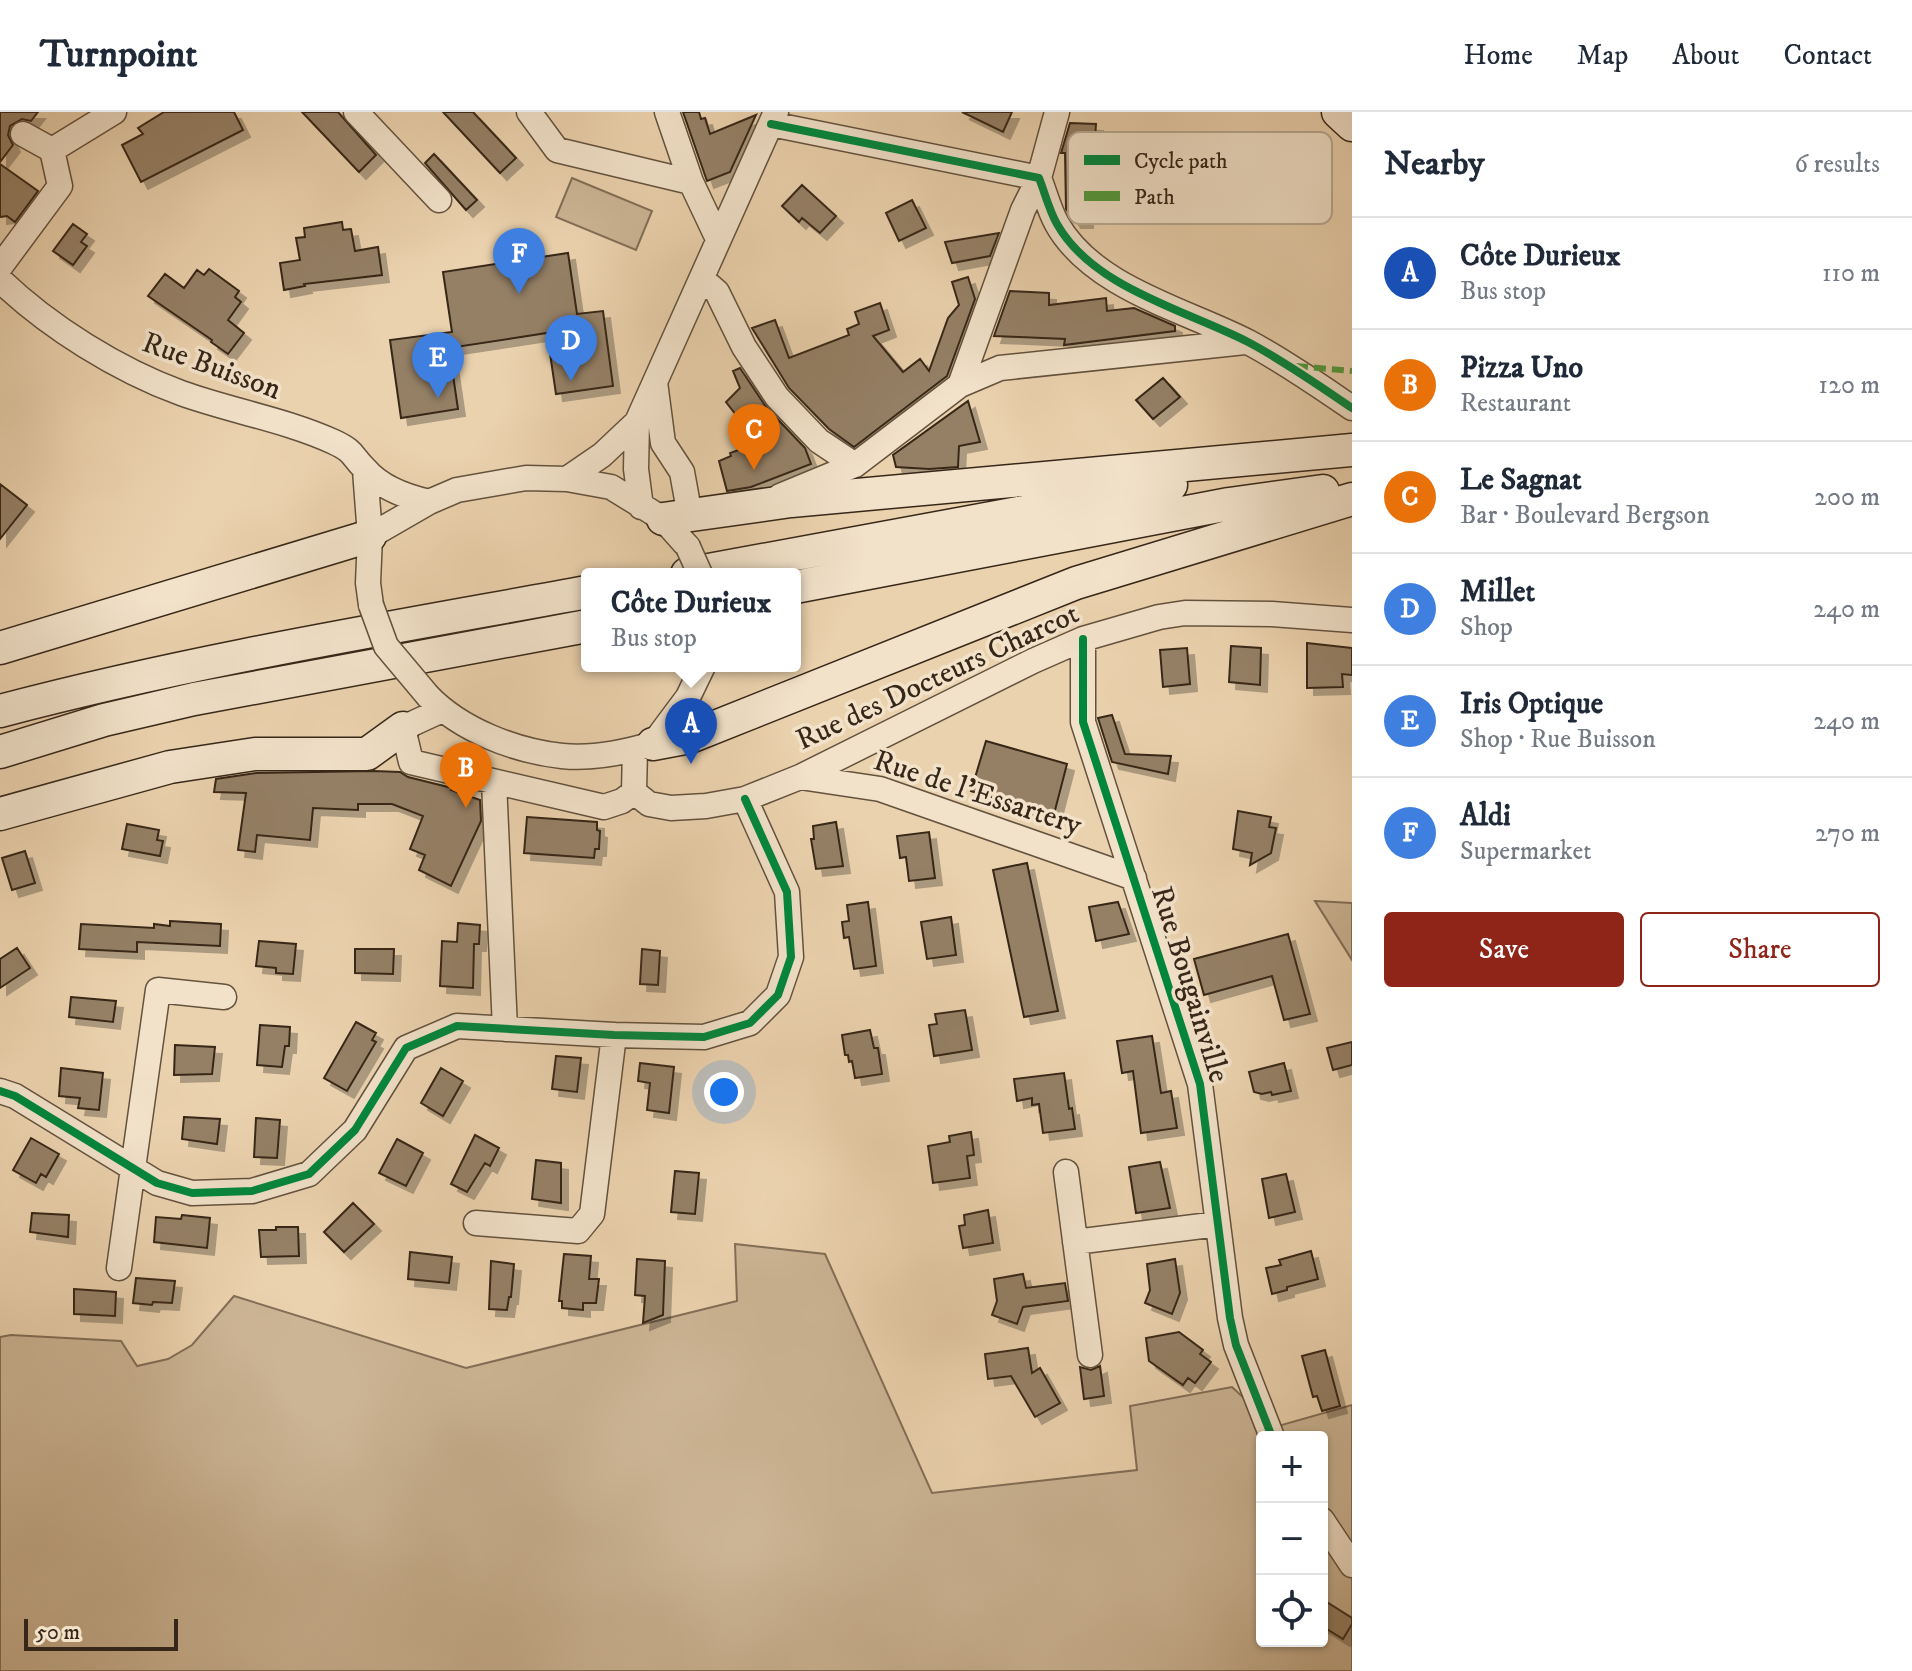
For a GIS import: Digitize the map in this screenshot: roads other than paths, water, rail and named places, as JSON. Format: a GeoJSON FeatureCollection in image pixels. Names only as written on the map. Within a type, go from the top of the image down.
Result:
{"type":"FeatureCollection","features":[{"type":"Feature","properties":{"kind":"main road"},"geometry":{"type":"LineString","coordinates":[[1338,112],[1352,125]]}},
{"type":"Feature","properties":{"kind":"main road"},"geometry":{"type":"LineString","coordinates":[[674,533],[1037,508],[1352,452]]}},
{"type":"Feature","properties":{"kind":"main road"},"geometry":{"type":"LineString","coordinates":[[674,533],[752,507],[791,501],[1352,452]]}},
{"type":"Feature","properties":{"kind":"main road"},"geometry":{"type":"LineString","coordinates":[[801,586],[1229,504],[1352,487]]}},
{"type":"Feature","properties":{"kind":"main road"},"geometry":{"type":"LineString","coordinates":[[644,747],[690,737],[1076,583],[1352,499]]}},
{"type":"Feature","properties":{"kind":"main road"},"geometry":{"type":"LineString","coordinates":[[0,648],[370,536]]}},
{"type":"Feature","properties":{"kind":"main road"},"geometry":{"type":"LineString","coordinates":[[0,711],[257,651],[581,593]]}},
{"type":"Feature","properties":{"kind":"main road"},"geometry":{"type":"LineString","coordinates":[[0,752],[104,720],[194,699],[581,627]]}},
{"type":"Feature","properties":{"kind":"main road"},"geometry":{"type":"LineString","coordinates":[[0,814],[170,767],[255,754],[367,754],[403,728]]}},
{"type":"Feature","properties":{"kind":"street"},"geometry":{"type":"LineString","coordinates":[[52,150],[114,112]]}},
{"type":"Feature","properties":{"kind":"street"},"geometry":{"type":"LineString","coordinates":[[356,112],[439,200]]}},
{"type":"Feature","properties":{"kind":"street"},"geometry":{"type":"LineString","coordinates":[[529,112],[557,150],[691,182]]}},
{"type":"Feature","properties":{"kind":"street"},"geometry":{"type":"LineString","coordinates":[[667,112],[691,182],[718,239]]}},
{"type":"Feature","properties":{"kind":"street"},"geometry":{"type":"LineString","coordinates":[[960,385],[1023,210],[1039,178],[1057,112]]}},
{"type":"Feature","properties":{"kind":"street"},"geometry":{"type":"LineString","coordinates":[[696,568],[636,469],[637,422],[655,380],[710,285],[718,239],[773,118],[1039,178]]}},
{"type":"Feature","properties":{"kind":"street"},"geometry":{"type":"LineString","coordinates":[[0,267],[60,186],[52,150],[23,134]]}},
{"type":"Feature","properties":{"kind":"street"},"geometry":{"type":"LineString","coordinates":[[1039,178],[1056,223],[1084,257],[1118,283],[1247,341],[1352,408]]}},
{"type":"Feature","properties":{"kind":"street","name":"Rue Buisson"},"geometry":{"type":"LineString","coordinates":[[0,280],[23,302],[113,362],[182,393],[326,438],[352,450],[365,470],[409,498],[429,502]]}},
{"type":"Feature","properties":{"kind":"street"},"geometry":{"type":"LineString","coordinates":[[710,285],[744,347],[777,397],[819,441],[855,465]]}},
{"type":"Feature","properties":{"kind":"street"},"geometry":{"type":"LineString","coordinates":[[752,507],[855,465],[960,385],[1000,368],[1247,341]]}},
{"type":"Feature","properties":{"kind":"street"},"geometry":{"type":"LineString","coordinates":[[655,380],[663,443],[682,472],[674,533]]}},
{"type":"Feature","properties":{"kind":"street"},"geometry":{"type":"LineString","coordinates":[[567,479],[602,455],[637,422]]}},
{"type":"Feature","properties":{"kind":"street"},"geometry":{"type":"LineString","coordinates":[[365,470],[371,605],[386,646],[435,703],[499,741],[562,756],[644,747]]}},
{"type":"Feature","properties":{"kind":"street"},"geometry":{"type":"LineString","coordinates":[[370,536],[429,502],[457,490],[526,478],[567,479],[611,487],[674,533]]}},
{"type":"Feature","properties":{"kind":"street","name":"Rue des Docteurs Charcot"},"geometry":{"type":"LineString","coordinates":[[641,798],[671,808],[745,799],[800,777],[964,694],[1083,639],[1159,617],[1185,613],[1272,614],[1352,620]]}},
{"type":"Feature","properties":{"kind":"street","name":"Rue Bougainville"},"geometry":{"type":"LineString","coordinates":[[1083,639],[1083,722],[1200,1084],[1230,1318],[1236,1345],[1270,1431]]}},
{"type":"Feature","properties":{"kind":"street"},"geometry":{"type":"LineString","coordinates":[[435,703],[403,728],[411,762],[604,807],[641,798],[644,747],[688,697],[700,672]]}},
{"type":"Feature","properties":{"kind":"street","name":"Rue de l'Essartery"},"geometry":{"type":"LineString","coordinates":[[800,777],[880,789],[1134,878]]}},
{"type":"Feature","properties":{"kind":"street"},"geometry":{"type":"LineString","coordinates":[[494,782],[505,1029]]}},
{"type":"Feature","properties":{"kind":"street"},"geometry":{"type":"LineString","coordinates":[[0,1091],[15,1096],[157,1183],[192,1193],[252,1191],[309,1174],[355,1130],[406,1048],[457,1026],[704,1037],[750,1023],[778,995],[791,957],[787,892],[745,799]]}},
{"type":"Feature","properties":{"kind":"street"},"geometry":{"type":"LineString","coordinates":[[119,1268],[158,990],[224,997]]}},
{"type":"Feature","properties":{"kind":"street"},"geometry":{"type":"LineString","coordinates":[[476,1223],[578,1231],[592,1214],[614,1035]]}},
{"type":"Feature","properties":{"kind":"street"},"geometry":{"type":"LineString","coordinates":[[1066,1172],[1090,1355]]}},
{"type":"Feature","properties":{"kind":"street"},"geometry":{"type":"LineString","coordinates":[[1075,1242],[1218,1224]]}},
{"type":"Feature","properties":{"kind":"street"},"geometry":{"type":"LineString","coordinates":[[1328,1529],[1352,1565]]}},
{"type":"Feature","properties":{"kind":"place","name":"Aldi"},"geometry":{"type":"Point","coordinates":[519,294]}},
{"type":"Feature","properties":{"kind":"place","name":"Millet"},"geometry":{"type":"Point","coordinates":[571,381]}},
{"type":"Feature","properties":{"kind":"place","name":"Iris Optique"},"geometry":{"type":"Point","coordinates":[438,398]}},
{"type":"Feature","properties":{"kind":"place","name":"Le Sagnat"},"geometry":{"type":"Point","coordinates":[754,470]}},
{"type":"Feature","properties":{"kind":"place","name":"Côte Durieux"},"geometry":{"type":"Point","coordinates":[691,764]}},
{"type":"Feature","properties":{"kind":"place","name":"Pizza Uno"},"geometry":{"type":"Point","coordinates":[466,808]}}]}
